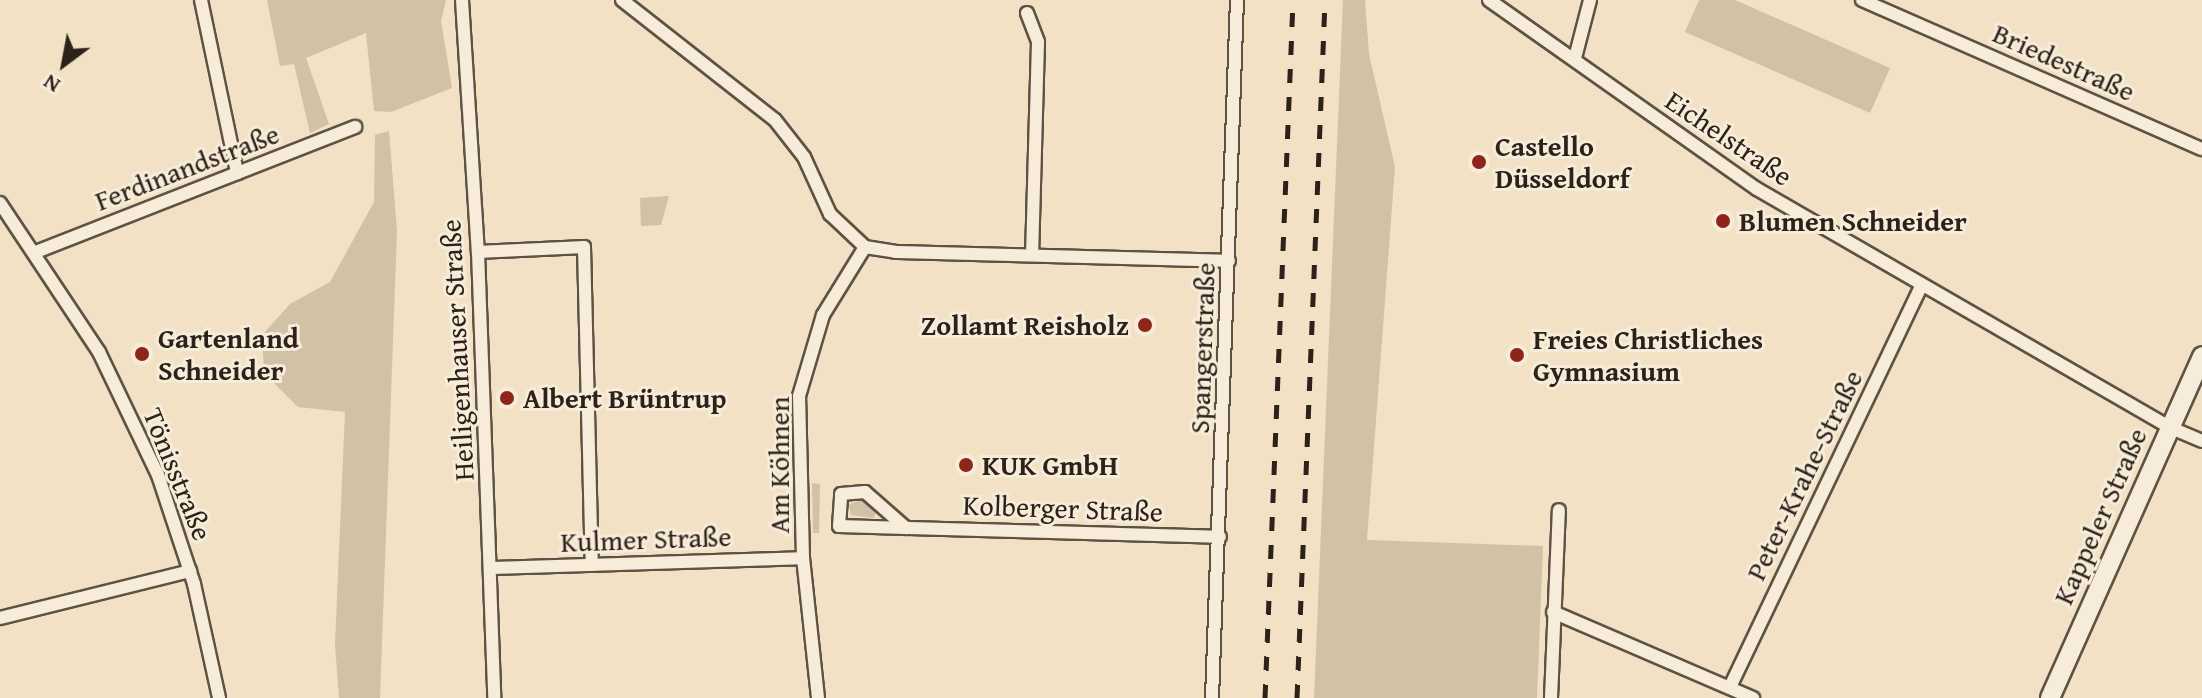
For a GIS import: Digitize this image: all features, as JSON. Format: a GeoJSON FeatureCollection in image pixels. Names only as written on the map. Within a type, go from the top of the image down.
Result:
{"type":"FeatureCollection","features":[{"type":"Feature","properties":{"kind":"street"},"geometry":{"type":"LineString","coordinates":[[201,0],[237,173]]}},
{"type":"Feature","properties":{"kind":"street","name":"Heiligenhauser Straße"},"geometry":{"type":"LineString","coordinates":[[462,0],[478,252],[494,698]]}},
{"type":"Feature","properties":{"kind":"street"},"geometry":{"type":"LineString","coordinates":[[622,0],[743,89],[775,120],[804,157],[830,214],[865,247],[1229,261]]}},
{"type":"Feature","properties":{"kind":"street","name":"Spangerstraße"},"geometry":{"type":"LineString","coordinates":[[1212,698],[1237,0]]}},
{"type":"Feature","properties":{"kind":"street","name":"Eichelstraße"},"geometry":{"type":"LineString","coordinates":[[1489,0],[1575,58],[1712,161],[2169,427],[2202,441]]}},
{"type":"Feature","properties":{"kind":"street"},"geometry":{"type":"LineString","coordinates":[[1575,58],[1590,0]]}},
{"type":"Feature","properties":{"kind":"street","name":"Briedestraße"},"geometry":{"type":"LineString","coordinates":[[1862,0],[2202,149]]}},
{"type":"Feature","properties":{"kind":"street"},"geometry":{"type":"LineString","coordinates":[[1027,13],[1038,42],[1032,255]]}},
{"type":"Feature","properties":{"kind":"street","name":"Ferdinandstraße"},"geometry":{"type":"LineString","coordinates":[[36,252],[355,127]]}},
{"type":"Feature","properties":{"kind":"street","name":"Tönisstraße"},"geometry":{"type":"LineString","coordinates":[[0,203],[36,252],[112,376],[158,475],[190,571],[219,698]]}},
{"type":"Feature","properties":{"kind":"street"},"geometry":{"type":"LineString","coordinates":[[478,252],[584,247],[592,565]]}},
{"type":"Feature","properties":{"kind":"street","name":"Am Köhnen"},"geometry":{"type":"LineString","coordinates":[[818,698],[803,558],[799,396],[823,315],[865,247]]}},
{"type":"Feature","properties":{"kind":"street","name":"Peter-Krahe-Straße"},"geometry":{"type":"LineString","coordinates":[[1730,687],[1922,285]]}},
{"type":"Feature","properties":{"kind":"street","name":"Kappeler Straße"},"geometry":{"type":"LineString","coordinates":[[2050,698],[2202,356]]}},
{"type":"Feature","properties":{"kind":"street","name":"Kolberger Straße"},"geometry":{"type":"LineString","coordinates":[[906,528],[865,492],[841,494],[839,526],[906,528],[1220,537]]}},
{"type":"Feature","properties":{"kind":"street"},"geometry":{"type":"LineString","coordinates":[[1551,698],[1559,510]]}},
{"type":"Feature","properties":{"kind":"street","name":"Kulmer Straße"},"geometry":{"type":"LineString","coordinates":[[491,568],[803,558]]}},
{"type":"Feature","properties":{"kind":"street"},"geometry":{"type":"LineString","coordinates":[[0,618],[190,571]]}},
{"type":"Feature","properties":{"kind":"street"},"geometry":{"type":"LineString","coordinates":[[1553,612],[1753,698]]}},
{"type":"Feature","properties":{"kind":"shaded area"},"geometry":{"type":"Polygon","coordinates":[[[267,0],[446,0],[441,21],[452,88],[391,112],[374,111],[366,33],[306,58],[329,124],[310,133],[294,64],[280,66],[267,0]]]}},
{"type":"Feature","properties":{"kind":"shaded area"},"geometry":{"type":"Polygon","coordinates":[[[1343,0],[1365,0],[1369,54],[1395,167],[1367,540],[1543,546],[1537,698],[1314,698],[1343,0]]]}},
{"type":"Feature","properties":{"kind":"shaded area"},"geometry":{"type":"Polygon","coordinates":[[[1699,0],[1735,0],[1890,68],[1870,113],[1685,32],[1699,0]]]}},
{"type":"Feature","properties":{"kind":"shaded area"},"geometry":{"type":"Polygon","coordinates":[[[389,131],[397,231],[380,698],[339,698],[335,644],[345,412],[298,407],[264,373],[262,335],[290,304],[330,282],[374,202],[375,135],[389,131]]]}},
{"type":"Feature","properties":{"kind":"shaded area"},"geometry":{"type":"Polygon","coordinates":[[[669,196],[661,225],[641,226],[640,198],[669,196]]]}},
{"type":"Feature","properties":{"kind":"shaded area"},"geometry":{"type":"Polygon","coordinates":[[[812,483],[820,484],[819,533],[813,533],[812,483]]]}},
{"type":"Feature","properties":{"kind":"shaded area"},"geometry":{"type":"Polygon","coordinates":[[[862,500],[876,511],[874,518],[851,515],[849,504],[862,500]]]}},
{"type":"Feature","properties":{"kind":"railway"},"geometry":{"type":"LineString","coordinates":[[1265,698],[1293,0]]}},
{"type":"Feature","properties":{"kind":"railway"},"geometry":{"type":"LineString","coordinates":[[1297,698],[1325,0]]}},
{"type":"Feature","properties":{"kind":"place","name":"Castello Düsseldorf"},"geometry":{"type":"Point","coordinates":[1479,162]}},
{"type":"Feature","properties":{"kind":"place","name":"Blumen Schneider"},"geometry":{"type":"Point","coordinates":[1723,221]}},
{"type":"Feature","properties":{"kind":"place","name":"Zollamt Reisholz"},"geometry":{"type":"Point","coordinates":[1145,325]}},
{"type":"Feature","properties":{"kind":"place","name":"Gartenland Schneider"},"geometry":{"type":"Point","coordinates":[142,354]}},
{"type":"Feature","properties":{"kind":"place","name":"Freies Christliches Gymnasium"},"geometry":{"type":"Point","coordinates":[1517,355]}},
{"type":"Feature","properties":{"kind":"place","name":"Albert Brüntrup"},"geometry":{"type":"Point","coordinates":[507,398]}},
{"type":"Feature","properties":{"kind":"place","name":"KUK GmbH"},"geometry":{"type":"Point","coordinates":[966,465]}}]}
